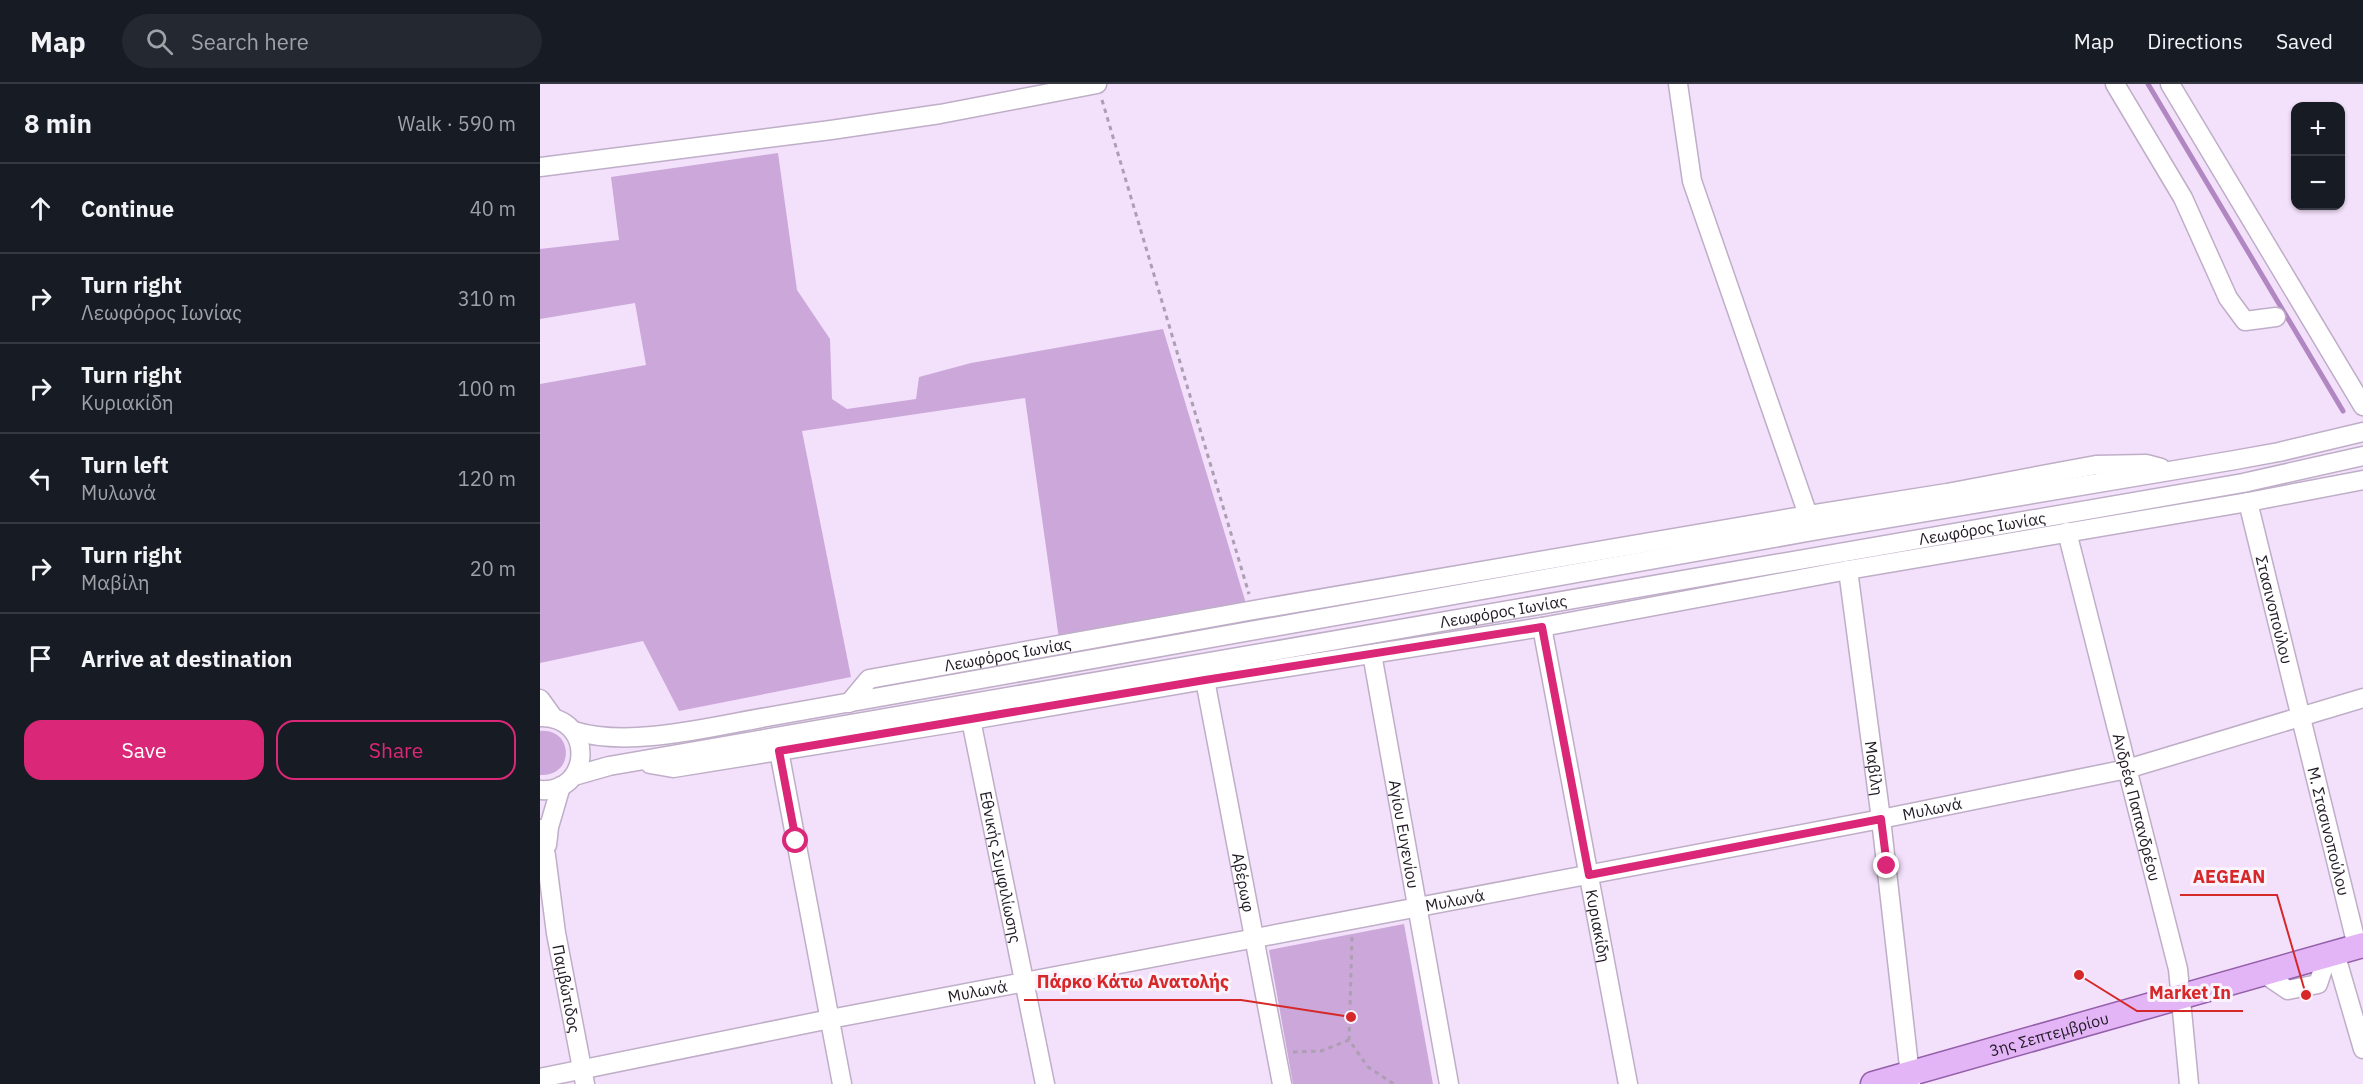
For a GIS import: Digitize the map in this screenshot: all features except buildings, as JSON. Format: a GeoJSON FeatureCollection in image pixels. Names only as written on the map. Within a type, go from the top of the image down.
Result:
{"type":"FeatureCollection","features":[{"type":"Feature","properties":{"kind":"main road","name":"3ης Σεπτεμβρίου"},"geometry":{"type":"LineString","coordinates":[[1873,1084],[1911,1078],[2346,949]]}},
{"type":"Feature","properties":{"kind":"street"},"geometry":{"type":"LineString","coordinates":[[1678,84],[1692,181],[1808,515]]}},
{"type":"Feature","properties":{"kind":"street"},"geometry":{"type":"LineString","coordinates":[[2115,84],[2182,198],[2228,298],[2245,321],[2276,317]]}},
{"type":"Feature","properties":{"kind":"street"},"geometry":{"type":"LineString","coordinates":[[2170,84],[2363,406]]}},
{"type":"Feature","properties":{"kind":"street"},"geometry":{"type":"LineString","coordinates":[[540,167],[831,130],[1099,89]]}},
{"type":"Feature","properties":{"kind":"street","name":"Λεωφόρος Ιωνίας"},"geometry":{"type":"LineString","coordinates":[[574,731],[593,737],[632,738],[849,703],[1813,531],[2279,452],[2363,432]]}},
{"type":"Feature","properties":{"kind":"street","name":"Λεωφόρος Ιωνίας"},"geometry":{"type":"LineString","coordinates":[[540,790],[552,790],[590,770],[2231,485],[2363,456]]}},
{"type":"Feature","properties":{"kind":"street","name":"Λεωφόρος Ιωνίας"},"geometry":{"type":"LineString","coordinates":[[849,703],[869,679],[1254,610],[1947,493],[2096,465],[2146,464],[2172,471]]}},
{"type":"Feature","properties":{"kind":"street","name":"Λεωφόρος Ιωνίας"},"geometry":{"type":"LineString","coordinates":[[640,761],[673,768],[1542,627],[1848,570],[2248,502],[2363,480]]}},
{"type":"Feature","properties":{"kind":"street","name":"Στασινοπούλου"},"geometry":{"type":"LineString","coordinates":[[2248,502],[2301,716]]}},
{"type":"Feature","properties":{"kind":"street","name":"Ανδρέα Παπανδρέου"},"geometry":{"type":"LineString","coordinates":[[2067,532],[2176,960],[2182,996],[2189,1084]]}},
{"type":"Feature","properties":{"kind":"street","name":"Μαβίλη"},"geometry":{"type":"LineString","coordinates":[[1848,570],[1881,819],[1911,1078]]}},
{"type":"Feature","properties":{"kind":"street","name":"Κυριακίδη"},"geometry":{"type":"LineString","coordinates":[[1542,627],[1628,1084]]}},
{"type":"Feature","properties":{"kind":"street","name":"Αγίου Ευγενίου"},"geometry":{"type":"LineString","coordinates":[[1372,654],[1449,1084]]}},
{"type":"Feature","properties":{"kind":"street","name":"Αβέρωφ"},"geometry":{"type":"LineString","coordinates":[[1205,680],[1282,1084]]}},
{"type":"Feature","properties":{"kind":"street","name":"Μυλωνά"},"geometry":{"type":"LineString","coordinates":[[540,1078],[584,1077],[830,1019],[1881,819],[2127,769],[2363,698]]}},
{"type":"Feature","properties":{"kind":"street"},"geometry":{"type":"LineString","coordinates":[[540,699],[546,717],[561,720],[574,731]]}},
{"type":"Feature","properties":{"kind":"street","name":"Μ. Στασινοπούλου"},"geometry":{"type":"LineString","coordinates":[[2301,716],[2363,1049]]}},
{"type":"Feature","properties":{"kind":"street","name":"Εθνικής Συμφιλίωσης"},"geometry":{"type":"LineString","coordinates":[[971,720],[1045,1084]]}},
{"type":"Feature","properties":{"kind":"street","name":"Παμβώτιδος"},"geometry":{"type":"LineString","coordinates":[[574,731],[580,742],[579,766],[567,781],[549,827],[546,856],[548,934],[584,1077]]}},
{"type":"Feature","properties":{"kind":"street"},"geometry":{"type":"LineString","coordinates":[[779,751],[842,1084]]}},
{"type":"Feature","properties":{"kind":"street","name":"Παμβώτιδος"},"geometry":{"type":"LineString","coordinates":[[540,830],[546,856]]}},
{"type":"Feature","properties":{"kind":"path"},"geometry":{"type":"LineString","coordinates":[[1099,89],[1254,610]]}},
{"type":"Feature","properties":{"kind":"path"},"geometry":{"type":"LineString","coordinates":[[1353,920],[1349,1040],[1368,1067],[1394,1084]]}},
{"type":"Feature","properties":{"kind":"path"},"geometry":{"type":"LineString","coordinates":[[1276,1055],[1321,1050],[1349,1040]]}},
{"type":"Feature","properties":{"kind":"shaded area"},"geometry":{"type":"Polygon","coordinates":[[[778,153],[797,290],[830,339],[832,399],[847,409],[916,399],[919,377],[971,363],[1163,329],[1247,607],[1059,639],[1025,398],[802,431],[851,677],[679,711],[643,641],[540,663],[540,384],[646,365],[635,303],[540,319],[540,249],[619,240],[611,177],[778,153]]]}},
{"type":"Feature","properties":{"kind":"shaded area"},"geometry":{"type":"Polygon","coordinates":[[[540,731],[551,732],[564,744],[566,753],[564,761],[560,769],[551,774],[540,775],[540,731]]]}},
{"type":"Feature","properties":{"kind":"shaded area"},"geometry":{"type":"Polygon","coordinates":[[[1404,924],[1433,1084],[1293,1084],[1269,950],[1404,924]]]}},
{"type":"Feature","properties":{"kind":"waterway"},"geometry":{"type":"LineString","coordinates":[[2148,84],[2343,411]]}},
{"type":"Feature","properties":{"kind":"place","name":"Market In"},"geometry":{"type":"Point","coordinates":[2079,975]}},
{"type":"Feature","properties":{"kind":"place","name":"AEGEAN"},"geometry":{"type":"Point","coordinates":[2306,995]}},
{"type":"Feature","properties":{"kind":"place","name":"Πάρκο Κάτω Ανατολής"},"geometry":{"type":"Point","coordinates":[1351,1017]}},
{"type":"Feature","properties":{"kind":"route"},"geometry":{"type":"LineString","coordinates":[[796,841],[779,751],[1542,627],[1589,875],[1881,819],[1887,866]]}}]}
